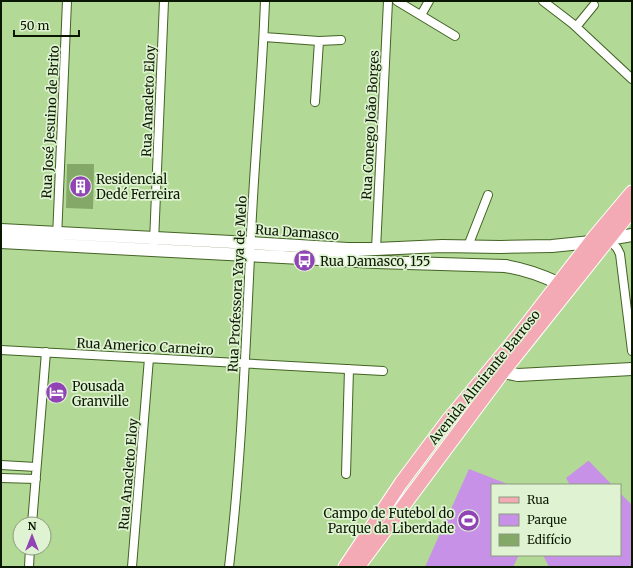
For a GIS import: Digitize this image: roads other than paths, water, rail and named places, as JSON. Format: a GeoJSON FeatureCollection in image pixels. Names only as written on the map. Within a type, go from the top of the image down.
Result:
{"type":"FeatureCollection","features":[{"type":"Feature","properties":{"kind":"main road","name":"Avenida Almirante Barroso"},"geometry":{"type":"LineString","coordinates":[[345,567],[401,483],[448,420],[516,338],[558,283],[632,192]]}},
{"type":"Feature","properties":{"kind":"main road","name":"Avenida Almirante Barroso"},"geometry":{"type":"LineString","coordinates":[[358,567],[503,372],[632,210]]}},
{"type":"Feature","properties":{"kind":"street","name":"Rua José Jesuino de Brito"},"geometry":{"type":"LineString","coordinates":[[57,238],[67,1]]}},
{"type":"Feature","properties":{"kind":"street","name":"Rua Anacleto Eloy"},"geometry":{"type":"LineString","coordinates":[[154,243],[164,1]]}},
{"type":"Feature","properties":{"kind":"street","name":"Rua Professora Yaya de Melo"},"geometry":{"type":"LineString","coordinates":[[229,567],[234,525],[246,364],[250,249],[265,1]]}},
{"type":"Feature","properties":{"kind":"street","name":"Rua Conego João Borges"},"geometry":{"type":"LineString","coordinates":[[376,249],[388,1]]}},
{"type":"Feature","properties":{"kind":"street"},"geometry":{"type":"LineString","coordinates":[[397,1],[455,36]]}},
{"type":"Feature","properties":{"kind":"street"},"geometry":{"type":"LineString","coordinates":[[421,15],[429,1]]}},
{"type":"Feature","properties":{"kind":"street"},"geometry":{"type":"LineString","coordinates":[[543,1],[576,27],[632,79]]}},
{"type":"Feature","properties":{"kind":"street"},"geometry":{"type":"LineString","coordinates":[[576,27],[594,5]]}},
{"type":"Feature","properties":{"kind":"street"},"geometry":{"type":"LineString","coordinates":[[264,37],[319,41],[340,40]]}},
{"type":"Feature","properties":{"kind":"street"},"geometry":{"type":"LineString","coordinates":[[315,102],[319,41]]}},
{"type":"Feature","properties":{"kind":"street"},"geometry":{"type":"LineString","coordinates":[[468,246],[488,195]]}},
{"type":"Feature","properties":{"kind":"street","name":"Rua Damasco"},"geometry":{"type":"LineString","coordinates":[[1,230],[57,238],[250,249],[376,262],[505,266],[518,268],[537,274],[558,283]]}},
{"type":"Feature","properties":{"kind":"street","name":"Rua Damasco"},"geometry":{"type":"LineString","coordinates":[[250,249],[376,249],[442,246],[552,246],[591,242],[632,235]]}},
{"type":"Feature","properties":{"kind":"street","name":"Rua Damasco"},"geometry":{"type":"LineString","coordinates":[[1,242],[57,238]]}},
{"type":"Feature","properties":{"kind":"street"},"geometry":{"type":"LineString","coordinates":[[608,239],[617,248],[620,254],[632,351]]}},
{"type":"Feature","properties":{"kind":"street","name":"Rua Americo Carneiro"},"geometry":{"type":"LineString","coordinates":[[1,350],[383,371]]}},
{"type":"Feature","properties":{"kind":"street"},"geometry":{"type":"LineString","coordinates":[[33,516],[46,352]]}},
{"type":"Feature","properties":{"kind":"street"},"geometry":{"type":"LineString","coordinates":[[500,356],[503,372],[518,375],[632,369]]}},
{"type":"Feature","properties":{"kind":"street","name":"Rua Anacleto Eloy"},"geometry":{"type":"LineString","coordinates":[[132,567],[149,358]]}},
{"type":"Feature","properties":{"kind":"street"},"geometry":{"type":"LineString","coordinates":[[346,474],[349,369]]}},
{"type":"Feature","properties":{"kind":"street"},"geometry":{"type":"LineString","coordinates":[[1,465],[36,467]]}},
{"type":"Feature","properties":{"kind":"street"},"geometry":{"type":"LineString","coordinates":[[1,478],[36,480]]}},
{"type":"Feature","properties":{"kind":"street"},"geometry":{"type":"LineString","coordinates":[[29,567],[30,556]]}},
{"type":"Feature","properties":{"kind":"place","name":"Residencial Dedé Ferreira"},"geometry":{"type":"Point","coordinates":[80,186]}},
{"type":"Feature","properties":{"kind":"place","name":"Rua Damasco, 155"},"geometry":{"type":"Point","coordinates":[305,261]}},
{"type":"Feature","properties":{"kind":"place","name":"Pousada Granville"},"geometry":{"type":"Point","coordinates":[57,393]}},
{"type":"Feature","properties":{"kind":"place","name":"Campo de Futebol do Parque da Liberdade"},"geometry":{"type":"Point","coordinates":[469,520]}}]}
